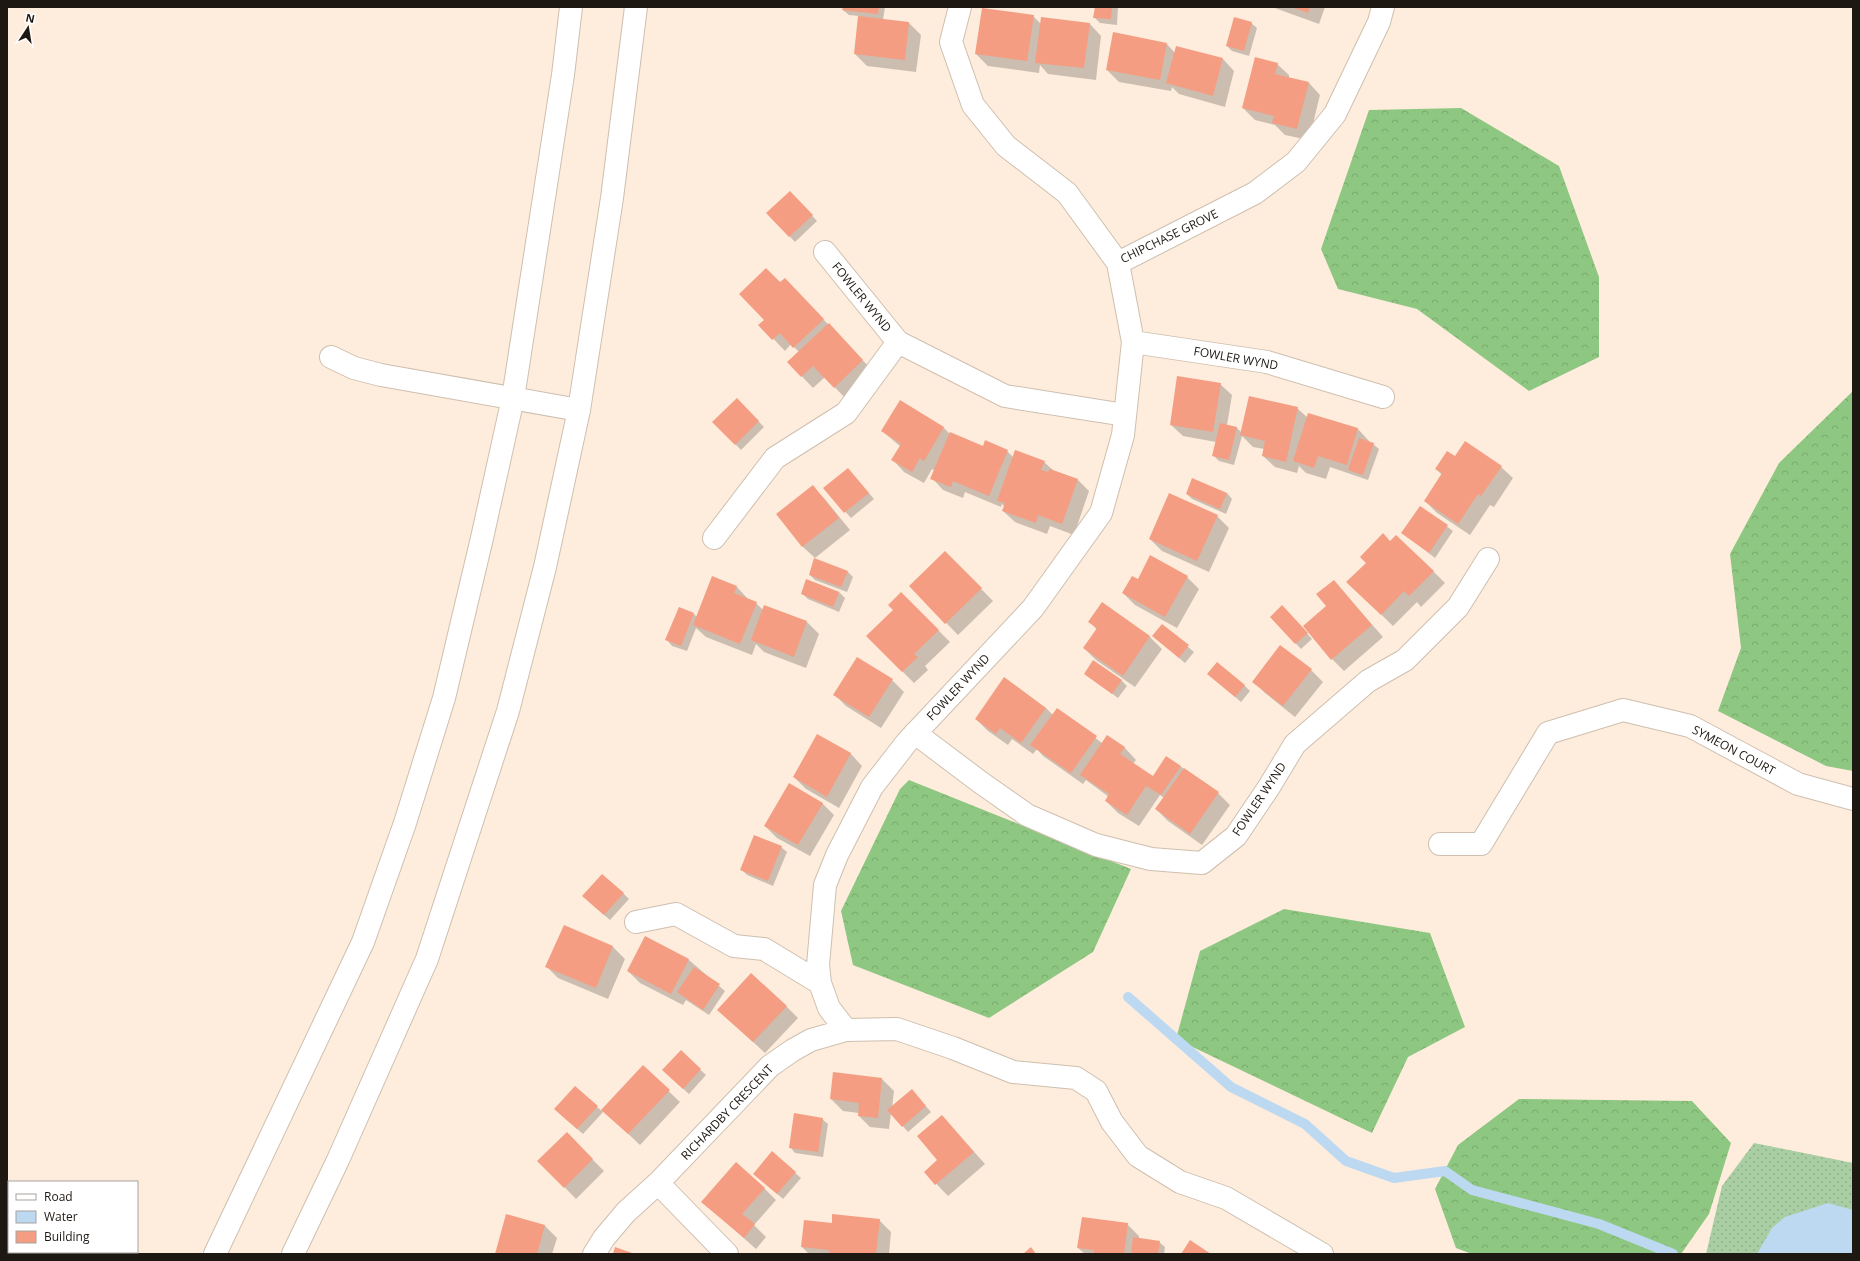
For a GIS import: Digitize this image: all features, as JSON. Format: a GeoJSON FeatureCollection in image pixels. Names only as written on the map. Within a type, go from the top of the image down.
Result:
{"type":"FeatureCollection","features":[{"type":"Feature","properties":{"kind":"main road"},"geometry":{"type":"LineString","coordinates":[[215,1254],[362,942],[405,823],[444,698],[513,398],[563,75],[571,7]]}},
{"type":"Feature","properties":{"kind":"main road"},"geometry":{"type":"LineString","coordinates":[[293,1254],[338,1160],[427,959],[508,711],[545,567],[579,410],[613,190],[636,7]]}},
{"type":"Feature","properties":{"kind":"main road","name":"CHIPCHASE GROVE"},"geometry":{"type":"LineString","coordinates":[[960,7],[951,42],[972,105],[1006,146],[1067,193],[1118,263],[1255,193],[1296,162],[1335,114],[1379,22],[1383,7]]}},
{"type":"Feature","properties":{"kind":"main road","name":"FOWLER WYND"},"geometry":{"type":"LineString","coordinates":[[826,252],[898,342],[1005,396],[1125,415]]}},
{"type":"Feature","properties":{"kind":"main road","name":"FOWLER WYND"},"geometry":{"type":"LineString","coordinates":[[820,983],[819,948],[825,885],[837,855],[872,787],[915,733],[1033,608],[1101,513],[1123,435],[1133,342],[1118,263]]}},
{"type":"Feature","properties":{"kind":"main road","name":"FOWLER WYND"},"geometry":{"type":"LineString","coordinates":[[714,538],[775,458],[846,413],[898,342]]}},
{"type":"Feature","properties":{"kind":"main road","name":"FOWLER WYND"},"geometry":{"type":"LineString","coordinates":[[1133,342],[1267,362],[1384,397]]}},
{"type":"Feature","properties":{"kind":"main road"},"geometry":{"type":"LineString","coordinates":[[331,357],[354,368],[382,375],[579,410]]}},
{"type":"Feature","properties":{"kind":"main road","name":"FOWLER WYND"},"geometry":{"type":"LineString","coordinates":[[915,733],[1027,815],[1096,845],[1151,859],[1202,863],[1236,836],[1269,787],[1295,744],[1368,681],[1405,660],[1458,607],[1488,559]]}},
{"type":"Feature","properties":{"kind":"main road","name":"SYMEON COURT"},"geometry":{"type":"LineString","coordinates":[[1440,844],[1481,844],[1548,733],[1623,710],[1690,726],[1798,784],[1853,799]]}},
{"type":"Feature","properties":{"kind":"main road"},"geometry":{"type":"LineString","coordinates":[[636,922],[676,914],[734,946],[764,949],[820,983],[829,1008],[846,1030]]}},
{"type":"Feature","properties":{"kind":"main road","name":"RICHARDBY CRESCENT"},"geometry":{"type":"LineString","coordinates":[[594,1254],[604,1238],[626,1212],[658,1183],[770,1066],[811,1040],[846,1030],[897,1029],[953,1048],[1013,1072],[1076,1078],[1096,1091],[1112,1122],[1138,1156],[1180,1182],[1226,1198],[1322,1254]]}},
{"type":"Feature","properties":{"kind":"main road"},"geometry":{"type":"LineString","coordinates":[[658,1183],[727,1254]]}},
{"type":"Feature","properties":{"kind":"green space"},"geometry":{"type":"Polygon","coordinates":[[[1461,108],[1559,166],[1599,277],[1599,357],[1529,391],[1417,309],[1338,289],[1321,249],[1369,110],[1461,108]]]}},
{"type":"Feature","properties":{"kind":"green space"},"geometry":{"type":"Polygon","coordinates":[[[1853,391],[1853,771],[1826,766],[1718,711],[1741,648],[1730,554],[1779,463],[1853,391]]]}},
{"type":"Feature","properties":{"kind":"green space"},"geometry":{"type":"Polygon","coordinates":[[[909,780],[1131,869],[1093,952],[989,1018],[853,965],[841,911],[900,789],[909,780]]]}},
{"type":"Feature","properties":{"kind":"green space"},"geometry":{"type":"Polygon","coordinates":[[[1284,909],[1430,933],[1465,1027],[1408,1057],[1372,1133],[1176,1039],[1200,951],[1284,909]]]}},
{"type":"Feature","properties":{"kind":"green space"},"geometry":{"type":"Polygon","coordinates":[[[1519,1099],[1692,1101],[1731,1143],[1709,1214],[1681,1254],[1472,1254],[1456,1248],[1435,1189],[1458,1145],[1519,1099]]]}},
{"type":"Feature","properties":{"kind":"green space"},"geometry":{"type":"Polygon","coordinates":[[[1754,1143],[1853,1163],[1853,1254],[1706,1254],[1722,1186],[1754,1143]]]}},
{"type":"Feature","properties":{"kind":"water"},"geometry":{"type":"Polygon","coordinates":[[[1828,1203],[1853,1210],[1853,1254],[1757,1254],[1772,1228],[1785,1217],[1828,1203]]]}},
{"type":"Feature","properties":{"kind":"building"},"geometry":{"type":"Polygon","coordinates":[[[843,7],[879,7],[878,14],[842,10],[843,7]]]}},
{"type":"Feature","properties":{"kind":"building"},"geometry":{"type":"Polygon","coordinates":[[[1095,7],[1112,7],[1111,19],[1093,18],[1095,7]]]}},
{"type":"Feature","properties":{"kind":"building"},"geometry":{"type":"Polygon","coordinates":[[[1291,7],[1310,7],[1308,13],[1291,7]]]}},
{"type":"Feature","properties":{"kind":"building"},"geometry":{"type":"Polygon","coordinates":[[[982,8],[1034,15],[1027,61],[975,54],[982,8]]]}},
{"type":"Feature","properties":{"kind":"building"},"geometry":{"type":"Polygon","coordinates":[[[858,16],[909,22],[905,60],[854,54],[858,16]]]}},
{"type":"Feature","properties":{"kind":"building"},"geometry":{"type":"Polygon","coordinates":[[[1041,17],[1090,23],[1084,68],[1035,63],[1041,17]]]}},
{"type":"Feature","properties":{"kind":"building"},"geometry":{"type":"Polygon","coordinates":[[[1234,17],[1252,22],[1244,51],[1226,46],[1234,17]]]}},
{"type":"Feature","properties":{"kind":"building"},"geometry":{"type":"Polygon","coordinates":[[[1113,32],[1167,43],[1160,80],[1106,70],[1113,32]]]}},
{"type":"Feature","properties":{"kind":"building"},"geometry":{"type":"Polygon","coordinates":[[[1176,46],[1223,58],[1213,96],[1166,83],[1176,46]]]}},
{"type":"Feature","properties":{"kind":"building"},"geometry":{"type":"Polygon","coordinates":[[[1255,57],[1278,63],[1275,74],[1309,82],[1297,129],[1272,123],[1274,116],[1242,108],[1255,57]]]}},
{"type":"Feature","properties":{"kind":"building"},"geometry":{"type":"Polygon","coordinates":[[[790,191],[813,215],[789,237],[766,213],[790,191]]]}},
{"type":"Feature","properties":{"kind":"building"},"geometry":{"type":"Polygon","coordinates":[[[766,268],[780,282],[785,278],[824,319],[793,348],[780,333],[772,340],[758,325],[764,320],[739,294],[766,268]]]}},
{"type":"Feature","properties":{"kind":"building"},"geometry":{"type":"Polygon","coordinates":[[[829,323],[863,360],[834,388],[813,366],[801,377],[787,362],[829,323]]]}},
{"type":"Feature","properties":{"kind":"building"},"geometry":{"type":"Polygon","coordinates":[[[1177,376],[1221,383],[1213,432],[1170,425],[1177,376]]]}},
{"type":"Feature","properties":{"kind":"building"},"geometry":{"type":"Polygon","coordinates":[[[1249,396],[1298,407],[1286,462],[1262,456],[1265,441],[1240,435],[1249,396]]]}},
{"type":"Feature","properties":{"kind":"building"},"geometry":{"type":"Polygon","coordinates":[[[737,398],[759,421],[735,445],[712,422],[737,398]]]}},
{"type":"Feature","properties":{"kind":"building"},"geometry":{"type":"Polygon","coordinates":[[[900,400],[944,427],[924,461],[920,458],[912,472],[891,460],[901,444],[881,431],[900,400]]]}},
{"type":"Feature","properties":{"kind":"building"},"geometry":{"type":"Polygon","coordinates":[[[1308,413],[1358,428],[1347,465],[1318,456],[1314,468],[1293,461],[1308,413]]]}},
{"type":"Feature","properties":{"kind":"building"},"geometry":{"type":"Polygon","coordinates":[[[1220,423],[1237,427],[1229,460],[1212,456],[1220,423]]]}},
{"type":"Feature","properties":{"kind":"building"},"geometry":{"type":"Polygon","coordinates":[[[950,432],[983,446],[985,440],[1008,450],[989,496],[953,481],[951,487],[930,479],[950,432]]]}},
{"type":"Feature","properties":{"kind":"building"},"geometry":{"type":"Polygon","coordinates":[[[1359,438],[1374,443],[1363,475],[1348,470],[1359,438]]]}},
{"type":"Feature","properties":{"kind":"building"},"geometry":{"type":"Polygon","coordinates":[[[1465,441],[1502,466],[1481,496],[1478,494],[1458,524],[1424,501],[1442,473],[1435,469],[1447,451],[1455,456],[1465,441]]]}},
{"type":"Feature","properties":{"kind":"building"},"geometry":{"type":"Polygon","coordinates":[[[1015,450],[1045,461],[1041,470],[1048,472],[1050,469],[1078,479],[1062,524],[1038,515],[1036,523],[1002,511],[1005,503],[997,501],[1015,450]]]}},
{"type":"Feature","properties":{"kind":"building"},"geometry":{"type":"Polygon","coordinates":[[[848,468],[869,493],[844,513],[823,488],[848,468]]]}},
{"type":"Feature","properties":{"kind":"building"},"geometry":{"type":"Polygon","coordinates":[[[1192,478],[1227,493],[1220,509],[1186,494],[1192,478]]]}},
{"type":"Feature","properties":{"kind":"building"},"geometry":{"type":"Polygon","coordinates":[[[813,485],[839,518],[802,547],[776,514],[813,485]]]}},
{"type":"Feature","properties":{"kind":"building"},"geometry":{"type":"Polygon","coordinates":[[[1169,493],[1218,515],[1197,561],[1149,539],[1169,493]]]}},
{"type":"Feature","properties":{"kind":"building"},"geometry":{"type":"Polygon","coordinates":[[[1420,506],[1448,525],[1429,553],[1401,533],[1420,506]]]}},
{"type":"Feature","properties":{"kind":"building"},"geometry":{"type":"Polygon","coordinates":[[[1383,533],[1390,541],[1396,535],[1434,571],[1409,596],[1404,591],[1381,615],[1346,582],[1366,563],[1360,557],[1383,533]]]}},
{"type":"Feature","properties":{"kind":"building"},"geometry":{"type":"Polygon","coordinates":[[[945,551],[982,588],[945,624],[909,586],[945,551]]]}},
{"type":"Feature","properties":{"kind":"building"},"geometry":{"type":"Polygon","coordinates":[[[1150,555],[1188,576],[1165,617],[1122,593],[1132,576],[1138,579],[1150,555]]]}},
{"type":"Feature","properties":{"kind":"building"},"geometry":{"type":"Polygon","coordinates":[[[814,558],[848,571],[841,587],[809,575],[814,558]]]}},
{"type":"Feature","properties":{"kind":"building"},"geometry":{"type":"Polygon","coordinates":[[[712,576],[737,586],[734,593],[757,602],[740,644],[693,625],[712,576]]]}},
{"type":"Feature","properties":{"kind":"building"},"geometry":{"type":"Polygon","coordinates":[[[806,579],[839,592],[833,607],[801,594],[806,579]]]}},
{"type":"Feature","properties":{"kind":"building"},"geometry":{"type":"Polygon","coordinates":[[[1334,580],[1372,625],[1331,660],[1303,626],[1326,606],[1316,594],[1334,580]]]}},
{"type":"Feature","properties":{"kind":"building"},"geometry":{"type":"Polygon","coordinates":[[[901,592],[939,630],[914,654],[918,657],[902,672],[866,636],[893,610],[888,605],[901,592]]]}},
{"type":"Feature","properties":{"kind":"building"},"geometry":{"type":"Polygon","coordinates":[[[1102,602],[1150,636],[1123,676],[1083,648],[1097,628],[1088,622],[1102,602]]]}},
{"type":"Feature","properties":{"kind":"building"},"geometry":{"type":"Polygon","coordinates":[[[764,605],[807,621],[794,657],[751,640],[764,605]]]}},
{"type":"Feature","properties":{"kind":"building"},"geometry":{"type":"Polygon","coordinates":[[[1282,605],[1308,633],[1295,644],[1270,617],[1282,605]]]}},
{"type":"Feature","properties":{"kind":"building"},"geometry":{"type":"Polygon","coordinates":[[[679,607],[694,613],[681,646],[665,640],[679,607]]]}},
{"type":"Feature","properties":{"kind":"building"},"geometry":{"type":"Polygon","coordinates":[[[1162,624],[1189,645],[1179,658],[1152,636],[1162,624]]]}},
{"type":"Feature","properties":{"kind":"building"},"geometry":{"type":"Polygon","coordinates":[[[1280,645],[1312,669],[1283,706],[1252,682],[1280,645]]]}},
{"type":"Feature","properties":{"kind":"building"},"geometry":{"type":"Polygon","coordinates":[[[857,657],[893,679],[869,717],[833,695],[857,657]]]}},
{"type":"Feature","properties":{"kind":"building"},"geometry":{"type":"Polygon","coordinates":[[[1093,660],[1122,680],[1112,694],[1084,674],[1093,660]]]}},
{"type":"Feature","properties":{"kind":"building"},"geometry":{"type":"Polygon","coordinates":[[[1217,662],[1245,685],[1235,697],[1207,674],[1217,662]]]}},
{"type":"Feature","properties":{"kind":"building"},"geometry":{"type":"Polygon","coordinates":[[[1004,677],[1046,708],[1021,743],[1000,728],[996,734],[975,719],[1004,677]]]}},
{"type":"Feature","properties":{"kind":"building"},"geometry":{"type":"Polygon","coordinates":[[[1057,708],[1097,736],[1071,773],[1030,745],[1057,708]]]}},
{"type":"Feature","properties":{"kind":"building"},"geometry":{"type":"Polygon","coordinates":[[[817,734],[851,753],[827,797],[793,777],[817,734]]]}},
{"type":"Feature","properties":{"kind":"building"},"geometry":{"type":"Polygon","coordinates":[[[1107,735],[1125,747],[1120,754],[1153,776],[1166,756],[1181,766],[1161,795],[1146,786],[1127,815],[1105,801],[1109,794],[1080,775],[1107,735]]]}},
{"type":"Feature","properties":{"kind":"building"},"geometry":{"type":"Polygon","coordinates":[[[1184,768],[1219,792],[1190,834],[1155,809],[1184,768]]]}},
{"type":"Feature","properties":{"kind":"building"},"geometry":{"type":"Polygon","coordinates":[[[789,783],[823,803],[798,845],[764,826],[789,783]]]}},
{"type":"Feature","properties":{"kind":"building"},"geometry":{"type":"Polygon","coordinates":[[[754,835],[782,846],[768,881],[740,870],[754,835]]]}},
{"type":"Feature","properties":{"kind":"building"},"geometry":{"type":"Polygon","coordinates":[[[602,874],[624,893],[604,915],[582,896],[602,874]]]}},
{"type":"Feature","properties":{"kind":"building"},"geometry":{"type":"Polygon","coordinates":[[[564,925],[613,946],[596,988],[545,967],[564,925]]]}},
{"type":"Feature","properties":{"kind":"building"},"geometry":{"type":"Polygon","coordinates":[[[645,936],[689,959],[671,994],[627,971],[645,936]]]}},
{"type":"Feature","properties":{"kind":"building"},"geometry":{"type":"Polygon","coordinates":[[[694,967],[720,984],[703,1010],[677,992],[694,967]]]}},
{"type":"Feature","properties":{"kind":"building"},"geometry":{"type":"Polygon","coordinates":[[[751,973],[787,1006],[753,1042],[717,1010],[751,973]]]}},
{"type":"Feature","properties":{"kind":"building"},"geometry":{"type":"Polygon","coordinates":[[[681,1050],[701,1069],[683,1089],[662,1070],[681,1050]]]}},
{"type":"Feature","properties":{"kind":"building"},"geometry":{"type":"Polygon","coordinates":[[[643,1065],[670,1090],[628,1134],[601,1110],[643,1065]]]}},
{"type":"Feature","properties":{"kind":"building"},"geometry":{"type":"Polygon","coordinates":[[[833,1072],[882,1078],[878,1118],[858,1116],[859,1103],[830,1099],[833,1072]]]}},
{"type":"Feature","properties":{"kind":"building"},"geometry":{"type":"Polygon","coordinates":[[[575,1086],[598,1106],[577,1129],[554,1109],[575,1086]]]}},
{"type":"Feature","properties":{"kind":"building"},"geometry":{"type":"Polygon","coordinates":[[[912,1089],[926,1106],[902,1127],[887,1110],[912,1089]]]}},
{"type":"Feature","properties":{"kind":"building"},"geometry":{"type":"Polygon","coordinates":[[[794,1113],[823,1118],[818,1152],[789,1148],[794,1113]]]}},
{"type":"Feature","properties":{"kind":"building"},"geometry":{"type":"Polygon","coordinates":[[[942,1115],[974,1152],[935,1185],[924,1172],[937,1160],[917,1136],[942,1115]]]}},
{"type":"Feature","properties":{"kind":"building"},"geometry":{"type":"Polygon","coordinates":[[[567,1132],[593,1159],[564,1188],[537,1161],[567,1132]]]}},
{"type":"Feature","properties":{"kind":"building"},"geometry":{"type":"Polygon","coordinates":[[[772,1151],[796,1172],[777,1194],[753,1174],[772,1151]]]}},
{"type":"Feature","properties":{"kind":"building"},"geometry":{"type":"Polygon","coordinates":[[[736,1162],[765,1188],[742,1214],[755,1224],[744,1238],[701,1202],[736,1162]]]}},
{"type":"Feature","properties":{"kind":"building"},"geometry":{"type":"Polygon","coordinates":[[[506,1214],[545,1225],[537,1254],[495,1254],[506,1214]]]}},
{"type":"Feature","properties":{"kind":"building"},"geometry":{"type":"Polygon","coordinates":[[[832,1214],[880,1219],[876,1254],[829,1254],[829,1250],[801,1247],[804,1220],[832,1223],[832,1214]]]}},
{"type":"Feature","properties":{"kind":"building"},"geometry":{"type":"Polygon","coordinates":[[[1082,1217],[1128,1223],[1124,1254],[1094,1254],[1094,1250],[1077,1248],[1082,1217]]]}},
{"type":"Feature","properties":{"kind":"building"},"geometry":{"type":"Polygon","coordinates":[[[1133,1237],[1160,1241],[1158,1254],[1131,1254],[1133,1237]]]}},
{"type":"Feature","properties":{"kind":"building"},"geometry":{"type":"Polygon","coordinates":[[[1190,1240],[1211,1254],[1181,1254],[1190,1240]]]}},
{"type":"Feature","properties":{"kind":"building"},"geometry":{"type":"Polygon","coordinates":[[[615,1247],[635,1254],[613,1254],[615,1247]]]}},
{"type":"Feature","properties":{"kind":"building"},"geometry":{"type":"Polygon","coordinates":[[[1031,1247],[1036,1254],[1023,1254],[1031,1247]]]}},
{"type":"Feature","properties":{"kind":"waterway"},"geometry":{"type":"LineString","coordinates":[[1128,997],[1231,1087],[1305,1124],[1346,1161],[1394,1178],[1445,1171],[1472,1190],[1599,1224],[1673,1254]]}}]}
